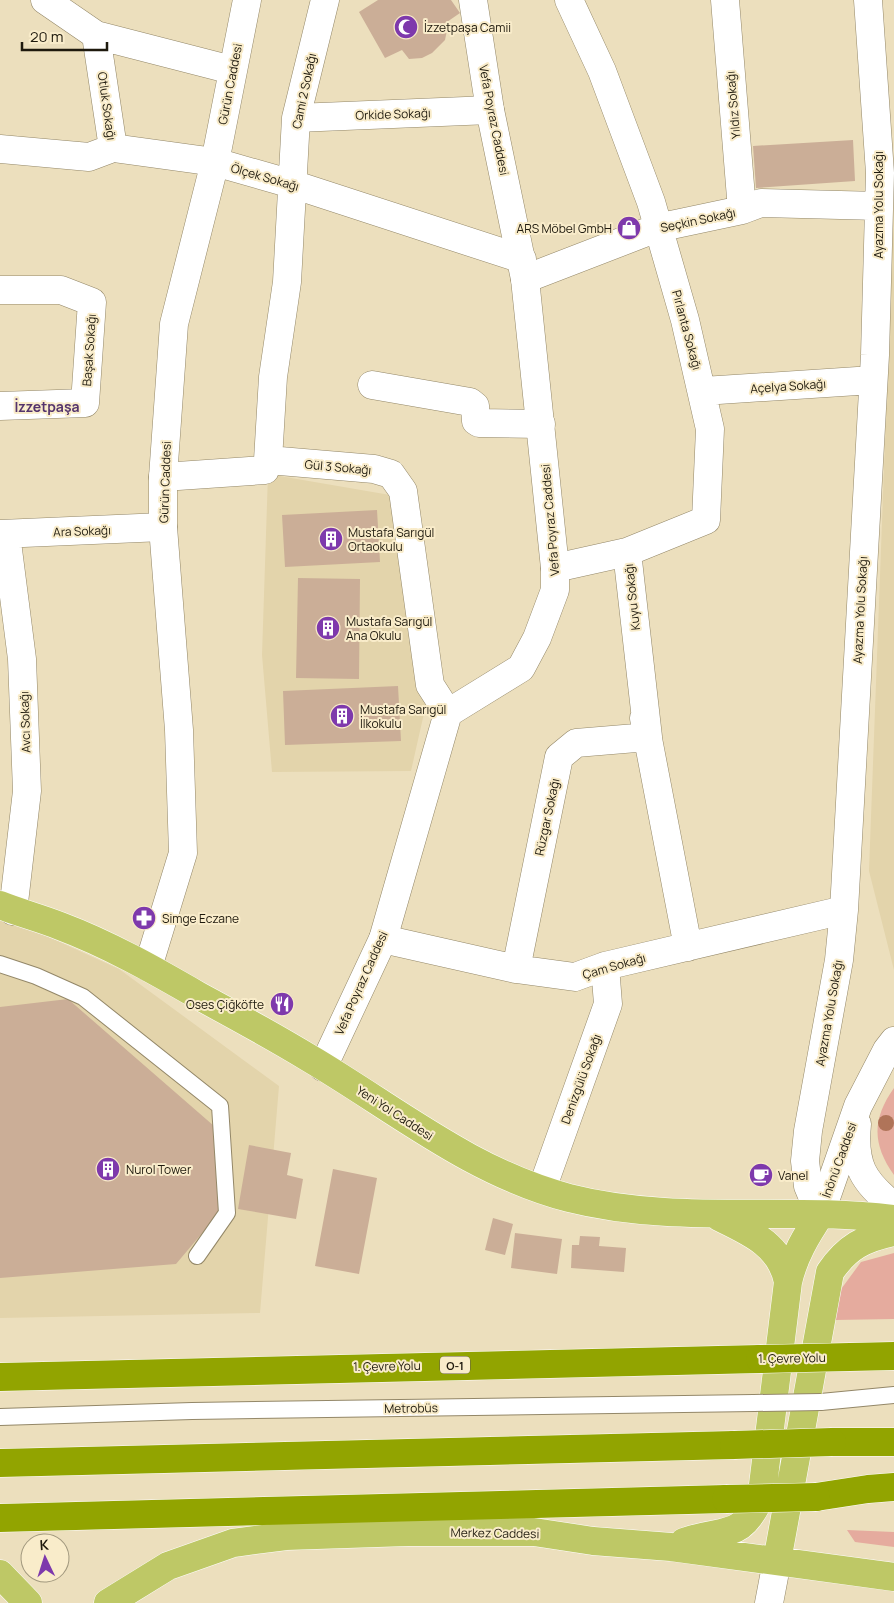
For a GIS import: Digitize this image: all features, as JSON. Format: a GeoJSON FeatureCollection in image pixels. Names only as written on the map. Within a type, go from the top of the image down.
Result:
{"type":"FeatureCollection","features":[{"type":"Feature","properties":{"kind":"highway","name":"1. Çevre Yolu"},"geometry":{"type":"LineString","coordinates":[[0,1377],[894,1356]]}},
{"type":"Feature","properties":{"kind":"highway"},"geometry":{"type":"LineString","coordinates":[[0,1463],[189,1457],[894,1442]]}},
{"type":"Feature","properties":{"kind":"highway"},"geometry":{"type":"LineString","coordinates":[[816,1497],[868,1488],[894,1487]]}},
{"type":"Feature","properties":{"kind":"highway"},"geometry":{"type":"LineString","coordinates":[[7,1518],[816,1497],[894,1501]]}},
{"type":"Feature","properties":{"kind":"main road","name":"Yeni Yol Caddesi"},"geometry":{"type":"LineString","coordinates":[[6,908],[60,926],[148,967],[323,1067],[449,1148],[494,1170],[542,1189],[571,1198],[622,1207],[714,1214],[860,1214],[894,1219]]}},
{"type":"Feature","properties":{"kind":"main road"},"geometry":{"type":"LineString","coordinates":[[714,1214],[750,1232],[771,1246],[782,1261],[788,1282]]}},
{"type":"Feature","properties":{"kind":"main road"},"geometry":{"type":"LineString","coordinates":[[671,1547],[696,1538],[733,1532],[746,1521],[755,1509],[762,1493],[788,1282],[794,1260],[803,1241],[820,1214]]}},
{"type":"Feature","properties":{"kind":"main road"},"geometry":{"type":"LineString","coordinates":[[776,1561],[830,1272],[841,1256],[860,1242],[894,1232]]}},
{"type":"Feature","properties":{"kind":"main road","name":"Merkez Caddesi"},"geometry":{"type":"LineString","coordinates":[[108,1603],[168,1566],[233,1543],[296,1536],[408,1532],[534,1532],[593,1540],[671,1547],[894,1577]]}},
{"type":"Feature","properties":{"kind":"main road"},"geometry":{"type":"LineString","coordinates":[[147,1603],[156,1583],[168,1566]]}},
{"type":"Feature","properties":{"kind":"main road"},"geometry":{"type":"LineString","coordinates":[[0,1574],[28,1603]]}},
{"type":"Feature","properties":{"kind":"street"},"geometry":{"type":"LineString","coordinates":[[45,0],[96,35],[232,70]]}},
{"type":"Feature","properties":{"kind":"street","name":"Gürün Caddesi"},"geometry":{"type":"LineString","coordinates":[[148,967],[183,853],[179,730],[164,527],[164,477],[174,324],[216,162],[232,70],[247,0]]}},
{"type":"Feature","properties":{"kind":"street","name":"Cami 2 Sokağı"},"geometry":{"type":"LineString","coordinates":[[268,460],[273,377],[287,282],[296,118],[325,0]]}},
{"type":"Feature","properties":{"kind":"street","name":"Vefa Poyraz Caddesi"},"geometry":{"type":"LineString","coordinates":[[323,1067],[383,939],[448,713],[521,668],[537,638],[555,590],[555,568],[524,269],[490,110],[473,0]]}},
{"type":"Feature","properties":{"kind":"street","name":"Pırlanta Sokağı"},"geometry":{"type":"LineString","coordinates":[[555,568],[627,552],[706,520],[710,429],[703,391],[685,320],[651,202],[602,71],[569,0]]}},
{"type":"Feature","properties":{"kind":"street","name":"Yıldız Sokağı"},"geometry":{"type":"LineString","coordinates":[[725,0],[742,210]]}},
{"type":"Feature","properties":{"kind":"street","name":"Ayazma Yolu Sokağı"},"geometry":{"type":"LineString","coordinates":[[820,1214],[808,1186],[805,1160],[808,1131],[839,960],[844,910],[873,380],[880,173],[868,0]]}},
{"type":"Feature","properties":{"kind":"street","name":"Otluk Sokağı"},"geometry":{"type":"LineString","coordinates":[[96,35],[113,148]]}},
{"type":"Feature","properties":{"kind":"street","name":"Orkide Sokağı"},"geometry":{"type":"LineString","coordinates":[[296,118],[490,110]]}},
{"type":"Feature","properties":{"kind":"street","name":"Ölçek Sokağı"},"geometry":{"type":"LineString","coordinates":[[0,149],[90,157],[113,148],[216,162],[292,184],[524,269]]}},
{"type":"Feature","properties":{"kind":"street","name":"Seçkin Sokağı"},"geometry":{"type":"LineString","coordinates":[[524,269],[565,264],[657,228],[742,210],[761,203],[879,206]]}},
{"type":"Feature","properties":{"kind":"street","name":"Başak Sokağı"},"geometry":{"type":"LineString","coordinates":[[0,290],[61,290],[92,302],[85,403],[0,406]]}},
{"type":"Feature","properties":{"kind":"street","name":"Açelya Sokağı"},"geometry":{"type":"LineString","coordinates":[[703,391],[873,380]]}},
{"type":"Feature","properties":{"kind":"street"},"geometry":{"type":"LineString","coordinates":[[372,385],[470,402],[475,406],[476,421],[479,423],[541,424]]}},
{"type":"Feature","properties":{"kind":"street"},"geometry":{"type":"LineString","coordinates":[[164,477],[265,470],[268,460]]}},
{"type":"Feature","properties":{"kind":"street","name":"Gül 3 Sokağı"},"geometry":{"type":"LineString","coordinates":[[268,460],[374,469],[390,474],[403,491],[430,685],[448,713]]}},
{"type":"Feature","properties":{"kind":"street","name":"Ara Sokağı"},"geometry":{"type":"LineString","coordinates":[[3,534],[164,527]]}},
{"type":"Feature","properties":{"kind":"street","name":"Avcı Sokağı"},"geometry":{"type":"LineString","coordinates":[[3,534],[22,659],[27,791],[6,908]]}},
{"type":"Feature","properties":{"kind":"street","name":"Kuyu Sokağı"},"geometry":{"type":"LineString","coordinates":[[627,552],[626,624],[688,947]]}},
{"type":"Feature","properties":{"kind":"street","name":"Rüzgar Sokağı"},"geometry":{"type":"LineString","coordinates":[[516,969],[559,757],[576,743],[648,737]]}},
{"type":"Feature","properties":{"kind":"street","name":"Çam Sokağı"},"geometry":{"type":"LineString","coordinates":[[383,939],[516,969],[575,977],[605,966],[844,910]]}},
{"type":"Feature","properties":{"kind":"street","name":"Denizgülü Sokağı"},"geometry":{"type":"LineString","coordinates":[[542,1189],[608,1004],[605,966]]}},
{"type":"Feature","properties":{"kind":"street","name":"İnönü Caddesi"},"geometry":{"type":"LineString","coordinates":[[820,1214],[858,1106],[886,1050],[894,1041]]}},
{"type":"Feature","properties":{"kind":"street","name":"İnönü Caddesi"},"geometry":{"type":"LineString","coordinates":[[858,1106],[856,1138],[859,1160],[865,1180],[894,1206]]}},
{"type":"Feature","properties":{"kind":"street"},"geometry":{"type":"LineString","coordinates":[[769,1603],[776,1561]]}},
{"type":"Feature","properties":{"kind":"lane"},"geometry":{"type":"LineString","coordinates":[[0,964],[36,976],[82,997],[220,1106],[227,1213],[197,1256]]}},
{"type":"Feature","properties":{"kind":"lane","name":"Metrobüs"},"geometry":{"type":"LineString","coordinates":[[821,1402],[894,1395]]}},
{"type":"Feature","properties":{"kind":"lane","name":"Metrobüs"},"geometry":{"type":"LineString","coordinates":[[0,1417],[192,1411],[821,1402],[894,1405]]}},
{"type":"Feature","properties":{"kind":"shaded area"},"geometry":{"type":"Polygon","coordinates":[[[894,200],[894,970],[869,871],[894,200]]]}},
{"type":"Feature","properties":{"kind":"shaded area"},"geometry":{"type":"Polygon","coordinates":[[[268,474],[390,495],[427,700],[411,771],[272,772],[262,655],[268,474]]]}},
{"type":"Feature","properties":{"kind":"shaded area"},"geometry":{"type":"Polygon","coordinates":[[[0,920],[16,922],[119,969],[279,1086],[260,1313],[0,1318],[0,920]]]}},
{"type":"Feature","properties":{"kind":"shaded area"},"geometry":{"type":"Polygon","coordinates":[[[894,1088],[894,1175],[882,1153],[878,1132],[882,1110],[894,1088]]]}},
{"type":"Feature","properties":{"kind":"shaded area"},"geometry":{"type":"Polygon","coordinates":[[[894,1253],[894,1319],[834,1320],[839,1292],[861,1262],[894,1253]]]}},
{"type":"Feature","properties":{"kind":"shaded area"},"geometry":{"type":"Polygon","coordinates":[[[847,1530],[894,1532],[894,1547],[855,1542],[847,1530]]]}},
{"type":"Feature","properties":{"kind":"building","name":"İzzetpaşa Camii"},"geometry":{"type":"Polygon","coordinates":[[[378,0],[451,0],[460,13],[444,24],[447,30],[445,40],[432,53],[422,58],[409,59],[402,50],[385,58],[359,12],[378,0]]]}},
{"type":"Feature","properties":{"kind":"building"},"geometry":{"type":"Polygon","coordinates":[[[853,140],[855,181],[756,188],[753,146],[853,140]]]}},
{"type":"Feature","properties":{"kind":"building","name":"Mustafa Sarıgül Ortaokulu"},"geometry":{"type":"Polygon","coordinates":[[[377,510],[380,562],[285,567],[282,515],[377,510]]]}},
{"type":"Feature","properties":{"kind":"building","name":"Mustafa Sarıgül Ana Okulu"},"geometry":{"type":"Polygon","coordinates":[[[298,578],[360,579],[359,679],[296,678],[298,578]]]}},
{"type":"Feature","properties":{"kind":"building","name":"Mustafa Sarıgül İlkokulu"},"geometry":{"type":"Polygon","coordinates":[[[398,686],[401,741],[285,745],[283,691],[398,686]]]}},
{"type":"Feature","properties":{"kind":"building","name":"Nurol Tower"},"geometry":{"type":"Polygon","coordinates":[[[68,999],[214,1126],[220,1212],[176,1264],[0,1278],[0,1007],[68,999]]]}},
{"type":"Feature","properties":{"kind":"building"},"geometry":{"type":"Polygon","coordinates":[[[249,1145],[291,1153],[287,1175],[303,1179],[296,1219],[238,1209],[249,1145]]]}},
{"type":"Feature","properties":{"kind":"building"},"geometry":{"type":"Polygon","coordinates":[[[333,1169],[377,1178],[359,1274],[315,1266],[333,1169]]]}},
{"type":"Feature","properties":{"kind":"building"},"geometry":{"type":"Polygon","coordinates":[[[493,1218],[513,1224],[505,1255],[485,1250],[493,1218]]]}},
{"type":"Feature","properties":{"kind":"building"},"geometry":{"type":"Polygon","coordinates":[[[515,1233],[562,1239],[557,1274],[511,1268],[515,1233]]]}},
{"type":"Feature","properties":{"kind":"building"},"geometry":{"type":"Polygon","coordinates":[[[580,1236],[600,1237],[599,1246],[626,1248],[624,1272],[571,1268],[572,1245],[579,1245],[580,1236]]]}},
{"type":"Feature","properties":{"kind":"place","name":"İzzetpaşa Camii"},"geometry":{"type":"Point","coordinates":[406,27]}},
{"type":"Feature","properties":{"kind":"place","name":"ARS Möbel GmbH"},"geometry":{"type":"Point","coordinates":[629,228]}},
{"type":"Feature","properties":{"kind":"place","name":"Mustafa Sarıgül Ortaokulu"},"geometry":{"type":"Point","coordinates":[331,539]}},
{"type":"Feature","properties":{"kind":"place","name":"Mustafa Sarıgül Ana Okulu"},"geometry":{"type":"Point","coordinates":[328,628]}},
{"type":"Feature","properties":{"kind":"place","name":"Mustafa Sarıgül İlkokulu"},"geometry":{"type":"Point","coordinates":[342,716]}},
{"type":"Feature","properties":{"kind":"place","name":"Simge Eczane"},"geometry":{"type":"Point","coordinates":[144,918]}},
{"type":"Feature","properties":{"kind":"place","name":"Oses Çiğköfte"},"geometry":{"type":"Point","coordinates":[282,1004]}},
{"type":"Feature","properties":{"kind":"place","name":"Nurol Tower"},"geometry":{"type":"Point","coordinates":[108,1169]}},
{"type":"Feature","properties":{"kind":"place","name":"Vanel"},"geometry":{"type":"Point","coordinates":[761,1175]}},
{"type":"Feature","properties":{"kind":"district","name":"İzzetpaşa"},"geometry":{"type":"Point","coordinates":[47,406]}}]}
